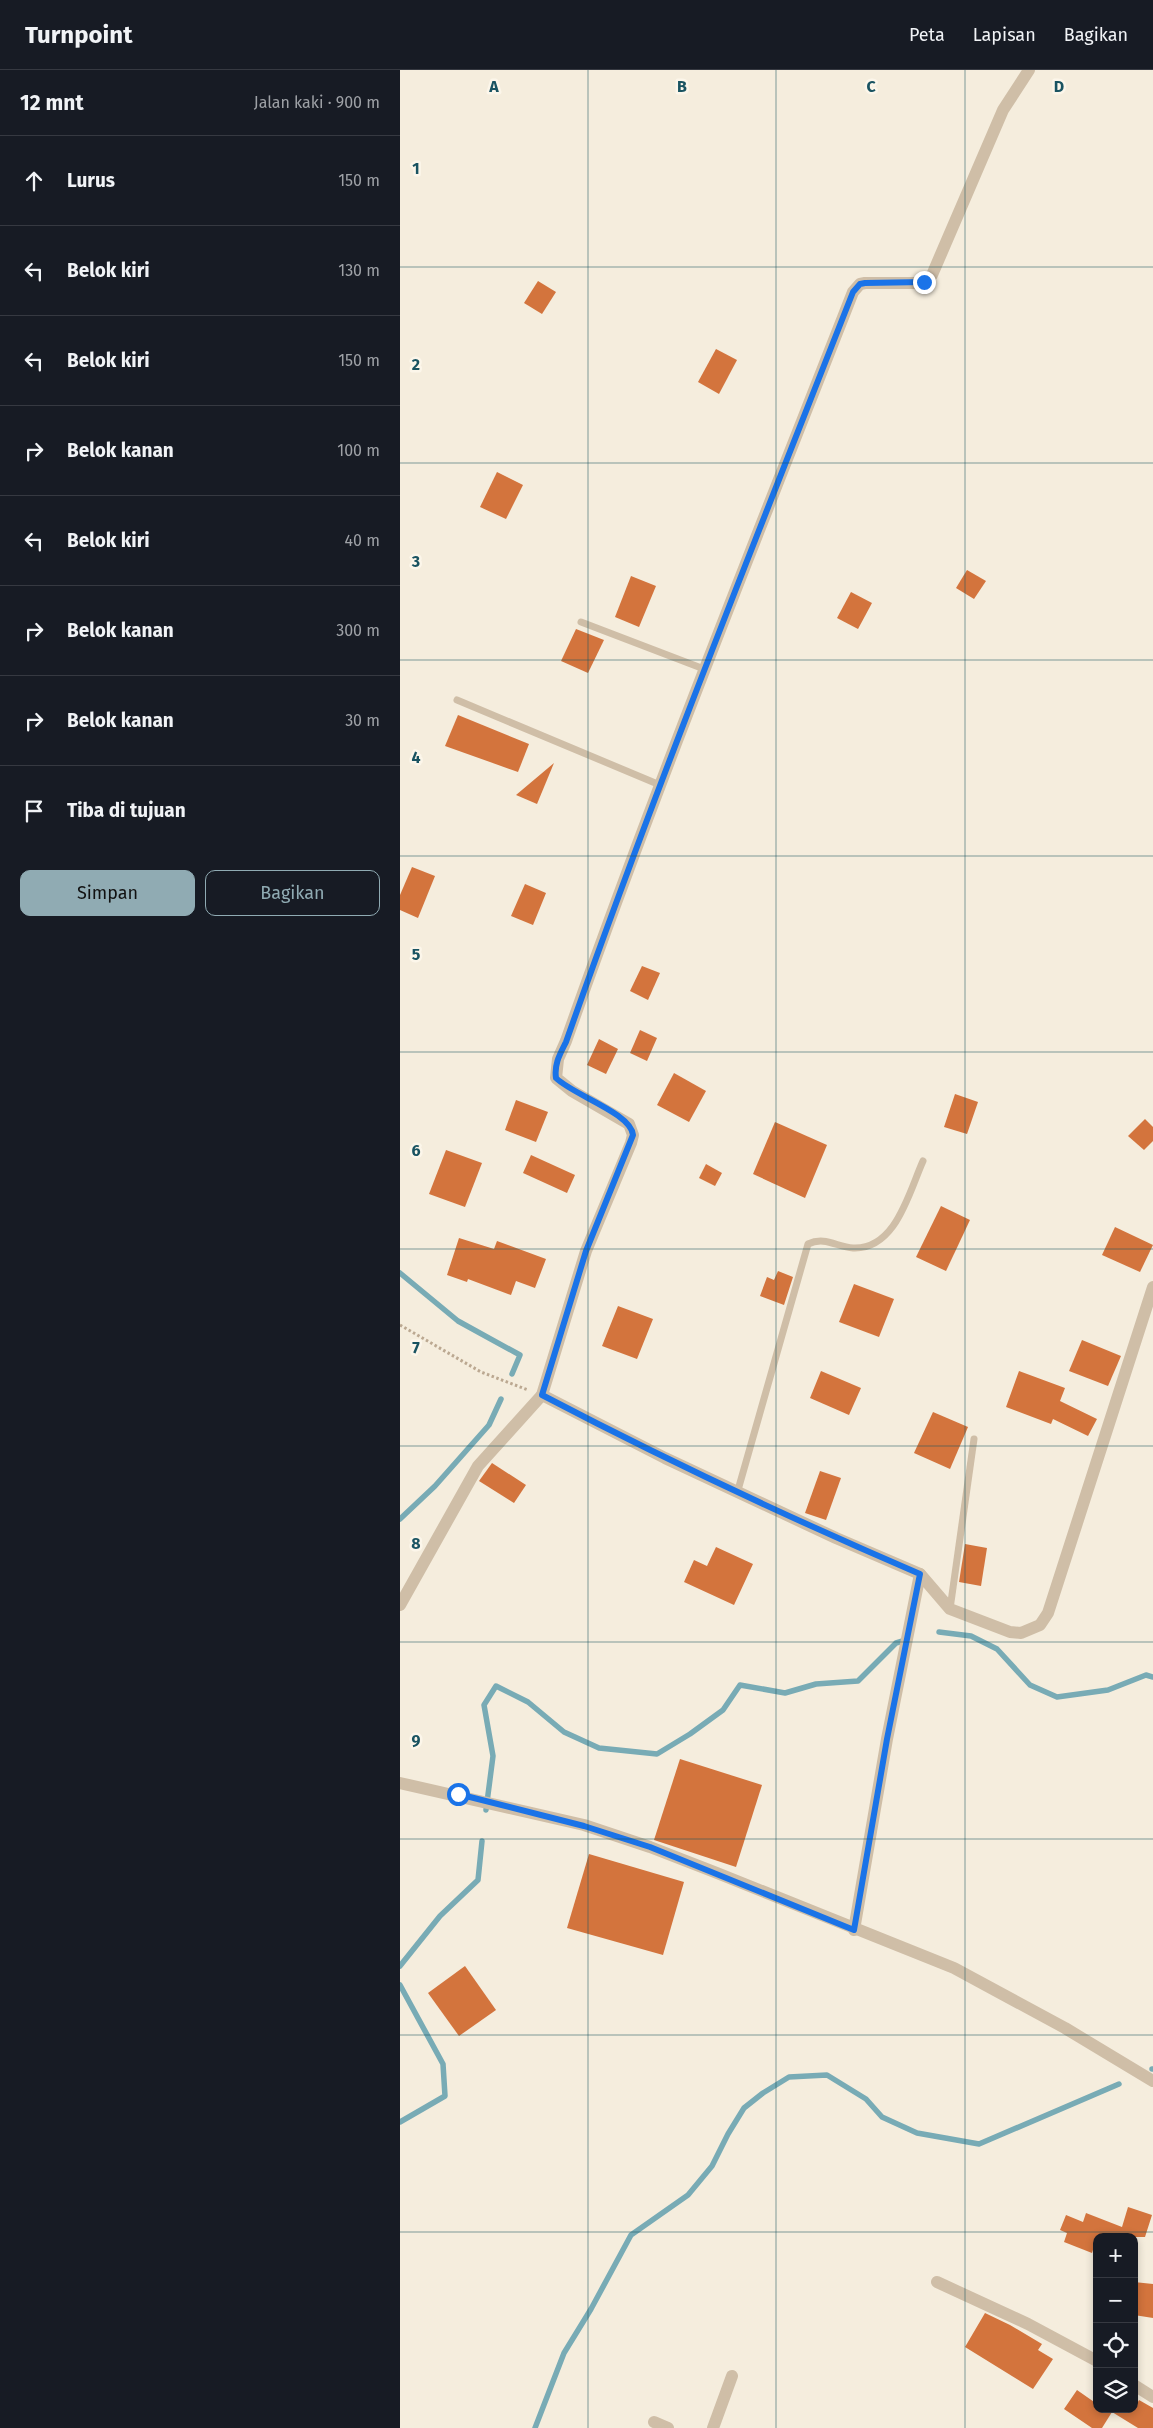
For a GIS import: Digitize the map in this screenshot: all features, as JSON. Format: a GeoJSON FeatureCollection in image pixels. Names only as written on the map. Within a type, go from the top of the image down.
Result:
{"type":"FeatureCollection","features":[{"type":"Feature","properties":{"kind":"street"},"geometry":{"type":"LineString","coordinates":[[400,1605],[478,1466],[542,1395],[586,1251],[633,1135],[629,1124],[621,1117],[572,1091],[556,1078],[555,1071],[558,1059],[566,1042],[617,898],[704,669],[853,292],[860,284],[917,283],[924,282],[932,275],[1003,110],[1029,70]]}},
{"type":"Feature","properties":{"kind":"street"},"geometry":{"type":"LineString","coordinates":[[542,1395],[665,1458],[738,1490],[836,1538],[920,1574],[950,1610],[1010,1632],[1022,1633],[1040,1625],[1048,1612],[1153,1287]]}},
{"type":"Feature","properties":{"kind":"street"},"geometry":{"type":"LineString","coordinates":[[854,1930],[887,1739],[920,1574]]}},
{"type":"Feature","properties":{"kind":"street"},"geometry":{"type":"LineString","coordinates":[[400,1782],[458,1794],[594,1828],[708,1869],[854,1930],[954,1968],[1065,2028],[1153,2081]]}},
{"type":"Feature","properties":{"kind":"street"},"geometry":{"type":"LineString","coordinates":[[937,2282],[1028,2324],[1093,2359]]}},
{"type":"Feature","properties":{"kind":"street"},"geometry":{"type":"LineString","coordinates":[[713,2428],[732,2376]]}},
{"type":"Feature","properties":{"kind":"street"},"geometry":{"type":"LineString","coordinates":[[1138,2388],[1153,2397]]}},
{"type":"Feature","properties":{"kind":"street"},"geometry":{"type":"LineString","coordinates":[[654,2422],[668,2428]]}},
{"type":"Feature","properties":{"kind":"lane"},"geometry":{"type":"LineString","coordinates":[[581,622],[704,669]]}},
{"type":"Feature","properties":{"kind":"lane"},"geometry":{"type":"LineString","coordinates":[[457,700],[660,785]]}},
{"type":"Feature","properties":{"kind":"lane"},"geometry":{"type":"LineString","coordinates":[[738,1490],[808,1244],[822,1240],[853,1248],[870,1245],[883,1239],[892,1230],[923,1161]]}},
{"type":"Feature","properties":{"kind":"lane"},"geometry":{"type":"LineString","coordinates":[[950,1610],[974,1439]]}},
{"type":"Feature","properties":{"kind":"path"},"geometry":{"type":"LineString","coordinates":[[400,1325],[481,1372],[542,1395]]}},
{"type":"Feature","properties":{"kind":"building"},"geometry":{"type":"Polygon","coordinates":[[[538,281],[556,292],[542,314],[524,303],[538,281]]]}},
{"type":"Feature","properties":{"kind":"building"},"geometry":{"type":"Polygon","coordinates":[[[716,349],[737,360],[719,394],[698,382],[716,349]]]}},
{"type":"Feature","properties":{"kind":"building"},"geometry":{"type":"Polygon","coordinates":[[[497,472],[523,485],[506,519],[480,507],[497,472]]]}},
{"type":"Feature","properties":{"kind":"building"},"geometry":{"type":"Polygon","coordinates":[[[967,570],[986,581],[974,599],[956,588],[967,570]]]}},
{"type":"Feature","properties":{"kind":"building"},"geometry":{"type":"Polygon","coordinates":[[[631,576],[656,586],[639,627],[615,617],[631,576]]]}},
{"type":"Feature","properties":{"kind":"building"},"geometry":{"type":"Polygon","coordinates":[[[851,592],[872,603],[858,629],[837,618],[851,592]]]}},
{"type":"Feature","properties":{"kind":"building"},"geometry":{"type":"Polygon","coordinates":[[[576,629],[604,640],[588,673],[561,661],[576,629]]]}},
{"type":"Feature","properties":{"kind":"building"},"geometry":{"type":"Polygon","coordinates":[[[458,715],[529,744],[518,772],[445,746],[458,715]]]}},
{"type":"Feature","properties":{"kind":"building"},"geometry":{"type":"Polygon","coordinates":[[[554,763],[537,804],[516,795],[554,763]]]}},
{"type":"Feature","properties":{"kind":"building"},"geometry":{"type":"Polygon","coordinates":[[[412,867],[435,876],[418,918],[400,910],[400,895],[412,867]]]}},
{"type":"Feature","properties":{"kind":"building"},"geometry":{"type":"Polygon","coordinates":[[[525,884],[546,893],[533,925],[511,916],[525,884]]]}},
{"type":"Feature","properties":{"kind":"building"},"geometry":{"type":"Polygon","coordinates":[[[642,966],[660,973],[648,1000],[630,991],[642,966]]]}},
{"type":"Feature","properties":{"kind":"building"},"geometry":{"type":"Polygon","coordinates":[[[640,1030],[657,1038],[647,1061],[630,1053],[640,1030]]]}},
{"type":"Feature","properties":{"kind":"building"},"geometry":{"type":"Polygon","coordinates":[[[599,1039],[618,1049],[606,1074],[587,1065],[599,1039]]]}},
{"type":"Feature","properties":{"kind":"building"},"geometry":{"type":"Polygon","coordinates":[[[674,1073],[706,1091],[689,1122],[657,1105],[674,1073]]]}},
{"type":"Feature","properties":{"kind":"building"},"geometry":{"type":"Polygon","coordinates":[[[955,1094],[978,1102],[967,1134],[944,1127],[955,1094]]]}},
{"type":"Feature","properties":{"kind":"building"},"geometry":{"type":"Polygon","coordinates":[[[516,1100],[548,1112],[536,1142],[505,1130],[516,1100]]]}},
{"type":"Feature","properties":{"kind":"building"},"geometry":{"type":"Polygon","coordinates":[[[1145,1119],[1153,1127],[1153,1141],[1144,1150],[1128,1136],[1145,1119]]]}},
{"type":"Feature","properties":{"kind":"building"},"geometry":{"type":"Polygon","coordinates":[[[775,1122],[827,1145],[805,1198],[753,1174],[775,1122]]]}},
{"type":"Feature","properties":{"kind":"building"},"geometry":{"type":"Polygon","coordinates":[[[446,1150],[482,1163],[465,1207],[429,1194],[446,1150]]]}},
{"type":"Feature","properties":{"kind":"building"},"geometry":{"type":"Polygon","coordinates":[[[531,1155],[575,1175],[567,1193],[523,1173],[531,1155]]]}},
{"type":"Feature","properties":{"kind":"building"},"geometry":{"type":"Polygon","coordinates":[[[706,1164],[722,1173],[715,1186],[699,1178],[706,1164]]]}},
{"type":"Feature","properties":{"kind":"building"},"geometry":{"type":"Polygon","coordinates":[[[941,1206],[970,1220],[946,1271],[916,1257],[941,1206]]]}},
{"type":"Feature","properties":{"kind":"building"},"geometry":{"type":"Polygon","coordinates":[[[1115,1227],[1153,1245],[1140,1272],[1102,1255],[1115,1227]]]}},
{"type":"Feature","properties":{"kind":"building"},"geometry":{"type":"Polygon","coordinates":[[[459,1238],[494,1249],[497,1241],[546,1259],[535,1288],[516,1281],[511,1295],[468,1279],[467,1282],[447,1275],[459,1238]]]}},
{"type":"Feature","properties":{"kind":"building"},"geometry":{"type":"Polygon","coordinates":[[[778,1271],[793,1277],[784,1305],[760,1296],[767,1277],[774,1280],[778,1271]]]}},
{"type":"Feature","properties":{"kind":"building"},"geometry":{"type":"Polygon","coordinates":[[[854,1284],[894,1299],[879,1337],[839,1322],[854,1284]]]}},
{"type":"Feature","properties":{"kind":"building"},"geometry":{"type":"Polygon","coordinates":[[[618,1306],[653,1319],[637,1359],[602,1346],[618,1306]]]}},
{"type":"Feature","properties":{"kind":"building"},"geometry":{"type":"Polygon","coordinates":[[[1082,1340],[1121,1356],[1108,1386],[1069,1371],[1082,1340]]]}},
{"type":"Feature","properties":{"kind":"building"},"geometry":{"type":"Polygon","coordinates":[[[821,1371],[861,1388],[849,1415],[810,1398],[821,1371]]]}},
{"type":"Feature","properties":{"kind":"building"},"geometry":{"type":"Polygon","coordinates":[[[1019,1371],[1065,1388],[1060,1401],[1097,1419],[1088,1436],[1053,1419],[1051,1424],[1006,1407],[1019,1371]]]}},
{"type":"Feature","properties":{"kind":"building"},"geometry":{"type":"Polygon","coordinates":[[[933,1412],[968,1427],[950,1469],[914,1453],[933,1412]]]}},
{"type":"Feature","properties":{"kind":"building"},"geometry":{"type":"Polygon","coordinates":[[[492,1463],[526,1485],[514,1503],[479,1481],[492,1463]]]}},
{"type":"Feature","properties":{"kind":"building"},"geometry":{"type":"Polygon","coordinates":[[[820,1471],[841,1478],[826,1520],[805,1513],[820,1471]]]}},
{"type":"Feature","properties":{"kind":"building"},"geometry":{"type":"Polygon","coordinates":[[[965,1544],[987,1548],[981,1586],[959,1582],[965,1544]]]}},
{"type":"Feature","properties":{"kind":"building"},"geometry":{"type":"Polygon","coordinates":[[[716,1547],[753,1564],[734,1605],[684,1582],[694,1560],[707,1566],[716,1547]]]}},
{"type":"Feature","properties":{"kind":"building"},"geometry":{"type":"Polygon","coordinates":[[[680,1759],[762,1785],[736,1867],[654,1840],[680,1759]]]}},
{"type":"Feature","properties":{"kind":"building"},"geometry":{"type":"Polygon","coordinates":[[[589,1854],[684,1882],[663,1955],[567,1928],[589,1854]]]}},
{"type":"Feature","properties":{"kind":"building"},"geometry":{"type":"Polygon","coordinates":[[[465,1966],[496,2010],[459,2036],[428,1993],[465,1966]]]}},
{"type":"Feature","properties":{"kind":"building"},"geometry":{"type":"Polygon","coordinates":[[[1128,2207],[1152,2215],[1145,2237],[1138,2237],[1138,2233],[1093,2233],[1092,2253],[1064,2242],[1067,2233],[1060,2230],[1066,2215],[1083,2222],[1086,2213],[1122,2227],[1128,2207]]]}},
{"type":"Feature","properties":{"kind":"building"},"geometry":{"type":"Polygon","coordinates":[[[1138,2282],[1153,2284],[1153,2318],[1138,2316],[1138,2282]]]}},
{"type":"Feature","properties":{"kind":"building"},"geometry":{"type":"Polygon","coordinates":[[[985,2313],[1042,2344],[1038,2350],[1053,2359],[1033,2389],[965,2347],[985,2313]]]}},
{"type":"Feature","properties":{"kind":"building"},"geometry":{"type":"Polygon","coordinates":[[[1077,2390],[1093,2401],[1093,2413],[1111,2413],[1102,2428],[1092,2428],[1064,2409],[1077,2390]]]}},
{"type":"Feature","properties":{"kind":"building"},"geometry":{"type":"Polygon","coordinates":[[[1139,2400],[1153,2408],[1153,2428],[1138,2428],[1114,2413],[1138,2413],[1139,2400]]]}},
{"type":"Feature","properties":{"kind":"waterway"},"geometry":{"type":"LineString","coordinates":[[400,1273],[458,1321],[520,1355],[512,1374]]}},
{"type":"Feature","properties":{"kind":"waterway"},"geometry":{"type":"LineString","coordinates":[[400,1519],[435,1486],[489,1425],[501,1399]]}},
{"type":"Feature","properties":{"kind":"waterway"},"geometry":{"type":"LineString","coordinates":[[939,1632],[971,1636],[997,1649],[1030,1685],[1057,1697],[1108,1690],[1146,1675],[1153,1677]]}},
{"type":"Feature","properties":{"kind":"waterway"},"geometry":{"type":"LineString","coordinates":[[486,1810],[493,1756],[484,1705],[496,1686],[528,1702],[564,1732],[599,1748],[657,1754],[690,1734],[723,1710],[740,1685],[785,1693],[816,1684],[858,1681],[896,1643],[906,1640]]}},
{"type":"Feature","properties":{"kind":"waterway"},"geometry":{"type":"LineString","coordinates":[[400,1966],[440,1916],[478,1880],[482,1841]]}},
{"type":"Feature","properties":{"kind":"waterway"},"geometry":{"type":"LineString","coordinates":[[400,1985],[443,2064],[445,2096],[400,2122]]}},
{"type":"Feature","properties":{"kind":"waterway"},"geometry":{"type":"LineString","coordinates":[[535,2428],[564,2353],[591,2309],[631,2235],[688,2195],[712,2166],[744,2108],[763,2093],[789,2077],[827,2075],[866,2099],[882,2117],[917,2133],[979,2144],[1119,2084]]}},
{"type":"Feature","properties":{"kind":"route"},"geometry":{"type":"LineString","coordinates":[[458,1794],[584,1826],[650,1847],[854,1930],[887,1739],[920,1574],[836,1538],[738,1490],[665,1458],[542,1395],[586,1251],[633,1135],[629,1124],[621,1117],[572,1091],[556,1078],[555,1071],[617,898],[704,669],[853,292],[856,287],[865,283],[924,282]]}}]}
